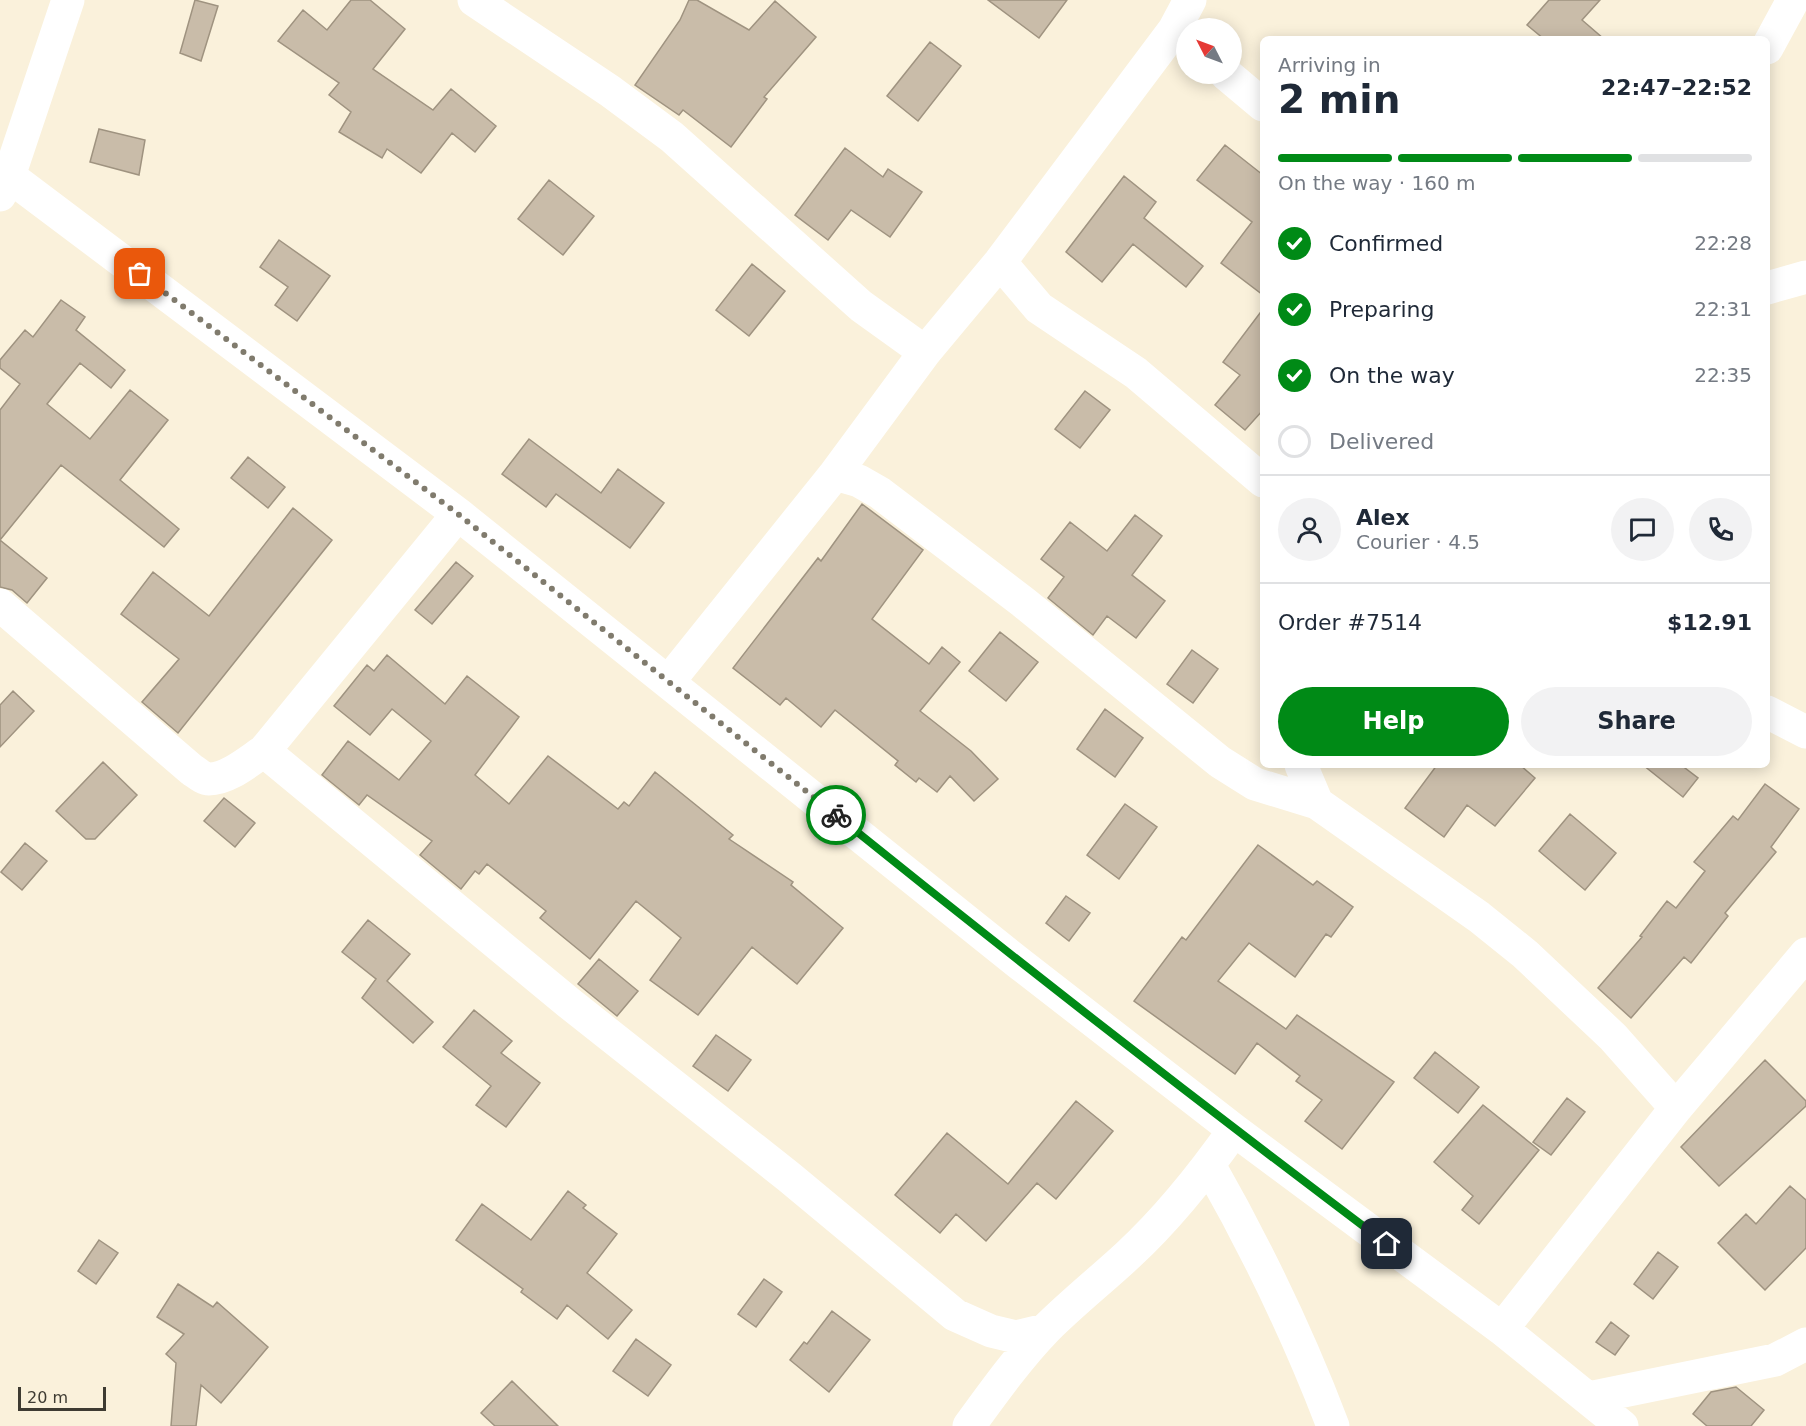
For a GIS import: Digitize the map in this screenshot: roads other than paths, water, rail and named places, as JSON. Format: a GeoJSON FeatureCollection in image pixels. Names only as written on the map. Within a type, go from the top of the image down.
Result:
{"type":"FeatureCollection","features":[{"type":"Feature","properties":{"kind":"street"},"geometry":{"type":"LineString","coordinates":[[68,0],[5,185],[458,514],[1020,964],[1234,1130],[1502,1329],[1622,1426]]}},
{"type":"Feature","properties":{"kind":"street"},"geometry":{"type":"LineString","coordinates":[[474,0],[610,91],[672,137],[861,306],[925,352]]}},
{"type":"Feature","properties":{"kind":"street"},"geometry":{"type":"LineString","coordinates":[[1185,18],[1190,0]]}},
{"type":"Feature","properties":{"kind":"street"},"geometry":{"type":"LineString","coordinates":[[1770,42],[1793,0]]}},
{"type":"Feature","properties":{"kind":"street"},"geometry":{"type":"LineString","coordinates":[[669,681],[835,474],[925,352],[1000,262],[1176,40]]}},
{"type":"Feature","properties":{"kind":"street"},"geometry":{"type":"LineString","coordinates":[[1238,84],[1260,102]]}},
{"type":"Feature","properties":{"kind":"street"},"geometry":{"type":"LineString","coordinates":[[1000,262],[1039,308],[1136,373],[1260,478]]}},
{"type":"Feature","properties":{"kind":"street"},"geometry":{"type":"LineString","coordinates":[[1770,287],[1806,277]]}},
{"type":"Feature","properties":{"kind":"street"},"geometry":{"type":"LineString","coordinates":[[835,474],[860,481],[880,493],[1023,602],[1220,762],[1255,784],[1317,803],[1479,917],[1525,954],[1613,1037],[1677,1108]]}},
{"type":"Feature","properties":{"kind":"street"},"geometry":{"type":"LineString","coordinates":[[0,605],[192,770],[206,779],[237,769],[264,751],[458,514]]}},
{"type":"Feature","properties":{"kind":"street"},"geometry":{"type":"LineString","coordinates":[[1770,714],[1806,732]]}},
{"type":"Feature","properties":{"kind":"street"},"geometry":{"type":"LineString","coordinates":[[264,751],[569,1004],[789,1177],[955,1315],[991,1331],[1016,1338],[1046,1330]]}},
{"type":"Feature","properties":{"kind":"street"},"geometry":{"type":"LineString","coordinates":[[1302,768],[1317,803]]}},
{"type":"Feature","properties":{"kind":"street"},"geometry":{"type":"LineString","coordinates":[[1502,1329],[1677,1108],[1806,954]]}},
{"type":"Feature","properties":{"kind":"street"},"geometry":{"type":"LineString","coordinates":[[969,1426],[1003,1379],[1046,1330],[1130,1253],[1209,1165],[1234,1130]]}},
{"type":"Feature","properties":{"kind":"street"},"geometry":{"type":"LineString","coordinates":[[1209,1165],[1259,1254],[1310,1365],[1333,1426]]}},
{"type":"Feature","properties":{"kind":"street"},"geometry":{"type":"LineString","coordinates":[[1589,1398],[1775,1360],[1806,1344]]}}]}
